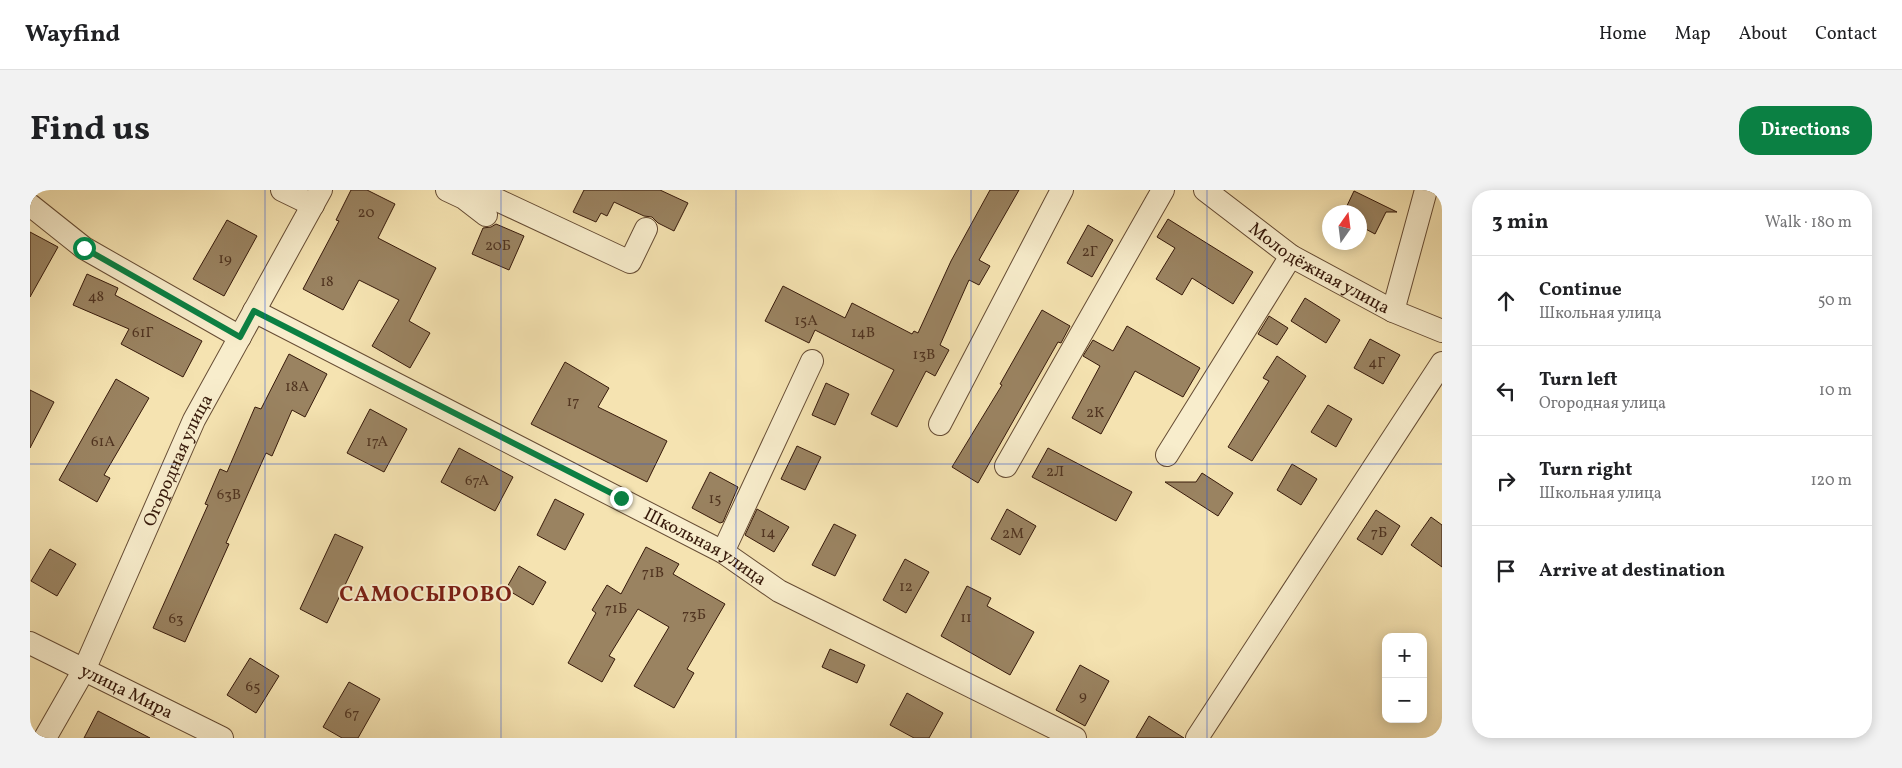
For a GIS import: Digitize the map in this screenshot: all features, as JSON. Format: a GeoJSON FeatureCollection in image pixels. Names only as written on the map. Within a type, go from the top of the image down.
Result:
{"type":"FeatureCollection","features":[{"type":"Feature","properties":{"kind":"street"},"geometry":{"type":"LineString","coordinates":[[282,190],[317,198]]}},
{"type":"Feature","properties":{"kind":"street"},"geometry":{"type":"LineString","coordinates":[[447,190],[464,198],[486,215]]}},
{"type":"Feature","properties":{"kind":"street"},"geometry":{"type":"LineString","coordinates":[[476,190],[630,262],[646,229]]}},
{"type":"Feature","properties":{"kind":"street"},"geometry":{"type":"LineString","coordinates":[[940,424],[1062,190]]}},
{"type":"Feature","properties":{"kind":"street"},"geometry":{"type":"LineString","coordinates":[[1006,466],[1164,190]]}},
{"type":"Feature","properties":{"kind":"street","name":"Молодёжная улица"},"geometry":{"type":"LineString","coordinates":[[1205,190],[1291,256],[1392,311],[1442,331]]}},
{"type":"Feature","properties":{"kind":"street"},"geometry":{"type":"LineString","coordinates":[[1392,311],[1426,190]]}},
{"type":"Feature","properties":{"kind":"street","name":"Огородная улица"},"geometry":{"type":"LineString","coordinates":[[46,738],[85,668],[194,420],[317,198]]}},
{"type":"Feature","properties":{"kind":"street"},"geometry":{"type":"LineString","coordinates":[[30,204],[84,248],[240,337]]}},
{"type":"Feature","properties":{"kind":"street"},"geometry":{"type":"LineString","coordinates":[[1167,455],[1291,256]]}},
{"type":"Feature","properties":{"kind":"street"},"geometry":{"type":"LineString","coordinates":[[940,393],[1000,287],[1015,279]]}},
{"type":"Feature","properties":{"kind":"street","name":"Школьная улица"},"geometry":{"type":"LineString","coordinates":[[254,311],[724,552],[779,591],[1076,738]]}},
{"type":"Feature","properties":{"kind":"street"},"geometry":{"type":"LineString","coordinates":[[724,552],[812,361]]}},
{"type":"Feature","properties":{"kind":"street"},"geometry":{"type":"LineString","coordinates":[[1198,738],[1442,363]]}},
{"type":"Feature","properties":{"kind":"street","name":"улица Мира"},"geometry":{"type":"LineString","coordinates":[[30,643],[85,668],[222,738]]}},
{"type":"Feature","properties":{"kind":"building"},"geometry":{"type":"Polygon","coordinates":[[[351,190],[367,190],[395,204],[378,238],[436,268],[409,321],[430,333],[410,368],[372,346],[399,300],[359,280],[343,310],[303,289],[339,221],[336,220],[351,190]]]}},
{"type":"Feature","properties":{"kind":"building"},"geometry":{"type":"Polygon","coordinates":[[[584,190],[660,190],[688,203],[674,231],[658,223],[652,217],[644,216],[614,202],[607,216],[601,213],[596,222],[573,212],[584,190]]]}},
{"type":"Feature","properties":{"kind":"building"},"geometry":{"type":"Polygon","coordinates":[[[990,190],[1019,190],[979,260],[990,266],[979,285],[969,280],[940,345],[949,350],[935,376],[926,371],[897,427],[871,414],[894,370],[815,330],[809,343],[765,321],[783,286],[845,318],[852,303],[912,334],[914,331],[918,333],[951,261],[990,190]]]}},
{"type":"Feature","properties":{"kind":"building"},"geometry":{"type":"Polygon","coordinates":[[[1354,191],[1397,212],[1386,212],[1375,234],[1367,230],[1367,205],[1347,205],[1354,191]]]}},
{"type":"Feature","properties":{"kind":"building"},"geometry":{"type":"Polygon","coordinates":[[[1168,219],[1253,272],[1233,304],[1192,278],[1182,295],[1156,279],[1175,248],[1157,237],[1168,219]]]}},
{"type":"Feature","properties":{"kind":"building"},"geometry":{"type":"Polygon","coordinates":[[[227,220],[257,236],[224,296],[193,279],[227,220]]]}},
{"type":"Feature","properties":{"kind":"building"},"geometry":{"type":"Polygon","coordinates":[[[496,224],[524,236],[509,270],[472,254],[483,228],[496,224]]]}},
{"type":"Feature","properties":{"kind":"building"},"geometry":{"type":"Polygon","coordinates":[[[1088,225],[1113,240],[1092,277],[1067,263],[1088,225]]]}},
{"type":"Feature","properties":{"kind":"building"},"geometry":{"type":"Polygon","coordinates":[[[30,232],[58,247],[30,297],[30,232]]]}},
{"type":"Feature","properties":{"kind":"building"},"geometry":{"type":"Polygon","coordinates":[[[87,274],[118,288],[115,295],[202,341],[183,377],[121,344],[129,329],[73,305],[87,274]]]}},
{"type":"Feature","properties":{"kind":"building"},"geometry":{"type":"Polygon","coordinates":[[[1305,298],[1340,320],[1326,343],[1291,321],[1305,298]]]}},
{"type":"Feature","properties":{"kind":"building"},"geometry":{"type":"Polygon","coordinates":[[[1042,310],[1070,326],[1061,343],[1058,342],[978,483],[952,467],[1002,385],[1000,384],[1042,310]]]}},
{"type":"Feature","properties":{"kind":"building"},"geometry":{"type":"Polygon","coordinates":[[[1269,316],[1288,328],[1277,345],[1258,334],[1269,316]]]}},
{"type":"Feature","properties":{"kind":"building"},"geometry":{"type":"Polygon","coordinates":[[[1127,326],[1200,368],[1183,397],[1135,371],[1101,434],[1072,418],[1100,366],[1083,356],[1093,340],[1113,351],[1127,326]]]}},
{"type":"Feature","properties":{"kind":"building"},"geometry":{"type":"Polygon","coordinates":[[[1370,339],[1400,355],[1383,384],[1354,368],[1370,339]]]}},
{"type":"Feature","properties":{"kind":"building"},"geometry":{"type":"Polygon","coordinates":[[[289,354],[327,374],[305,417],[292,410],[272,456],[266,453],[226,543],[229,544],[185,642],[153,628],[208,505],[205,504],[220,469],[227,472],[255,407],[261,409],[289,354]]]}},
{"type":"Feature","properties":{"kind":"building"},"geometry":{"type":"Polygon","coordinates":[[[1277,356],[1306,376],[1252,461],[1228,447],[1269,381],[1263,378],[1277,356]]]}},
{"type":"Feature","properties":{"kind":"building"},"geometry":{"type":"Polygon","coordinates":[[[565,362],[609,388],[598,407],[667,441],[647,482],[531,424],[565,362]]]}},
{"type":"Feature","properties":{"kind":"building"},"geometry":{"type":"Polygon","coordinates":[[[116,379],[149,398],[104,475],[110,478],[97,502],[59,480],[116,379]]]}},
{"type":"Feature","properties":{"kind":"building"},"geometry":{"type":"Polygon","coordinates":[[[826,383],[849,394],[835,425],[812,415],[826,383]]]}},
{"type":"Feature","properties":{"kind":"building"},"geometry":{"type":"Polygon","coordinates":[[[30,390],[54,402],[30,448],[30,390]]]}},
{"type":"Feature","properties":{"kind":"building"},"geometry":{"type":"Polygon","coordinates":[[[1328,405],[1352,419],[1336,447],[1311,432],[1328,405]]]}},
{"type":"Feature","properties":{"kind":"building"},"geometry":{"type":"Polygon","coordinates":[[[370,409],[407,429],[384,472],[347,453],[370,409]]]}},
{"type":"Feature","properties":{"kind":"building"},"geometry":{"type":"Polygon","coordinates":[[[797,446],[821,457],[805,490],[781,479],[797,446]]]}},
{"type":"Feature","properties":{"kind":"building"},"geometry":{"type":"Polygon","coordinates":[[[459,448],[513,477],[495,511],[441,482],[459,448]]]}},
{"type":"Feature","properties":{"kind":"building"},"geometry":{"type":"Polygon","coordinates":[[[1048,448],[1132,492],[1116,521],[1032,477],[1048,448]]]}},
{"type":"Feature","properties":{"kind":"building"},"geometry":{"type":"Polygon","coordinates":[[[1292,464],[1317,479],[1301,505],[1277,490],[1292,464]]]}},
{"type":"Feature","properties":{"kind":"building"},"geometry":{"type":"Polygon","coordinates":[[[710,472],[738,487],[723,522],[720,523],[692,508],[710,472]]]}},
{"type":"Feature","properties":{"kind":"building"},"geometry":{"type":"Polygon","coordinates":[[[1202,473],[1233,493],[1218,516],[1165,482],[1196,482],[1202,473]]]}},
{"type":"Feature","properties":{"kind":"building"},"geometry":{"type":"Polygon","coordinates":[[[555,499],[584,514],[565,550],[537,535],[555,499]]]}},
{"type":"Feature","properties":{"kind":"building"},"geometry":{"type":"Polygon","coordinates":[[[757,509],[789,527],[774,552],[745,535],[757,509]]]}},
{"type":"Feature","properties":{"kind":"building"},"geometry":{"type":"Polygon","coordinates":[[[1007,509],[1036,526],[1020,555],[991,539],[1007,509]]]}},
{"type":"Feature","properties":{"kind":"building"},"geometry":{"type":"Polygon","coordinates":[[[1376,510],[1400,526],[1382,555],[1357,539],[1376,510]]]}},
{"type":"Feature","properties":{"kind":"building"},"geometry":{"type":"Polygon","coordinates":[[[1431,517],[1442,525],[1442,567],[1411,545],[1431,517]]]}},
{"type":"Feature","properties":{"kind":"building"},"geometry":{"type":"Polygon","coordinates":[[[834,524],[856,535],[835,576],[812,565],[834,524]]]}},
{"type":"Feature","properties":{"kind":"building"},"geometry":{"type":"Polygon","coordinates":[[[335,534],[363,547],[327,623],[300,609],[335,534]]]}},
{"type":"Feature","properties":{"kind":"building"},"geometry":{"type":"Polygon","coordinates":[[[646,547],[679,564],[673,574],[725,604],[687,669],[694,673],[674,708],[634,686],[669,627],[638,609],[609,656],[615,659],[602,682],[568,663],[596,613],[592,610],[607,585],[621,594],[646,547]]]}},
{"type":"Feature","properties":{"kind":"building"},"geometry":{"type":"Polygon","coordinates":[[[50,549],[76,564],[57,596],[31,581],[50,549]]]}},
{"type":"Feature","properties":{"kind":"building"},"geometry":{"type":"Polygon","coordinates":[[[905,559],[929,572],[906,613],[883,600],[905,559]]]}},
{"type":"Feature","properties":{"kind":"building"},"geometry":{"type":"Polygon","coordinates":[[[519,566],[546,582],[533,605],[506,589],[519,566]]]}},
{"type":"Feature","properties":{"kind":"building"},"geometry":{"type":"Polygon","coordinates":[[[967,586],[991,598],[987,606],[1034,632],[1010,675],[941,636],[967,586]]]}},
{"type":"Feature","properties":{"kind":"building"},"geometry":{"type":"Polygon","coordinates":[[[830,649],[865,665],[857,683],[822,667],[830,649]]]}},
{"type":"Feature","properties":{"kind":"building"},"geometry":{"type":"Polygon","coordinates":[[[250,658],[279,676],[256,713],[227,695],[250,658]]]}},
{"type":"Feature","properties":{"kind":"building"},"geometry":{"type":"Polygon","coordinates":[[[1080,665],[1109,681],[1085,726],[1056,710],[1080,665]]]}},
{"type":"Feature","properties":{"kind":"building"},"geometry":{"type":"Polygon","coordinates":[[[349,682],[380,699],[358,738],[342,738],[323,727],[349,682]]]}},
{"type":"Feature","properties":{"kind":"building"},"geometry":{"type":"Polygon","coordinates":[[[907,693],[943,713],[929,738],[914,738],[890,725],[907,693]]]}},
{"type":"Feature","properties":{"kind":"building"},"geometry":{"type":"Polygon","coordinates":[[[98,711],[150,738],[84,738],[98,711]]]}},
{"type":"Feature","properties":{"kind":"building"},"geometry":{"type":"Polygon","coordinates":[[[1149,716],[1184,738],[1136,738],[1149,716]]]}},
{"type":"Feature","properties":{"kind":"district","name":"САМОСЫРОВО"},"geometry":{"type":"Point","coordinates":[426,593]}},
{"type":"Feature","properties":{"kind":"route"},"geometry":{"type":"LineString","coordinates":[[84,248],[240,337],[254,311],[621,498]]}}]}
